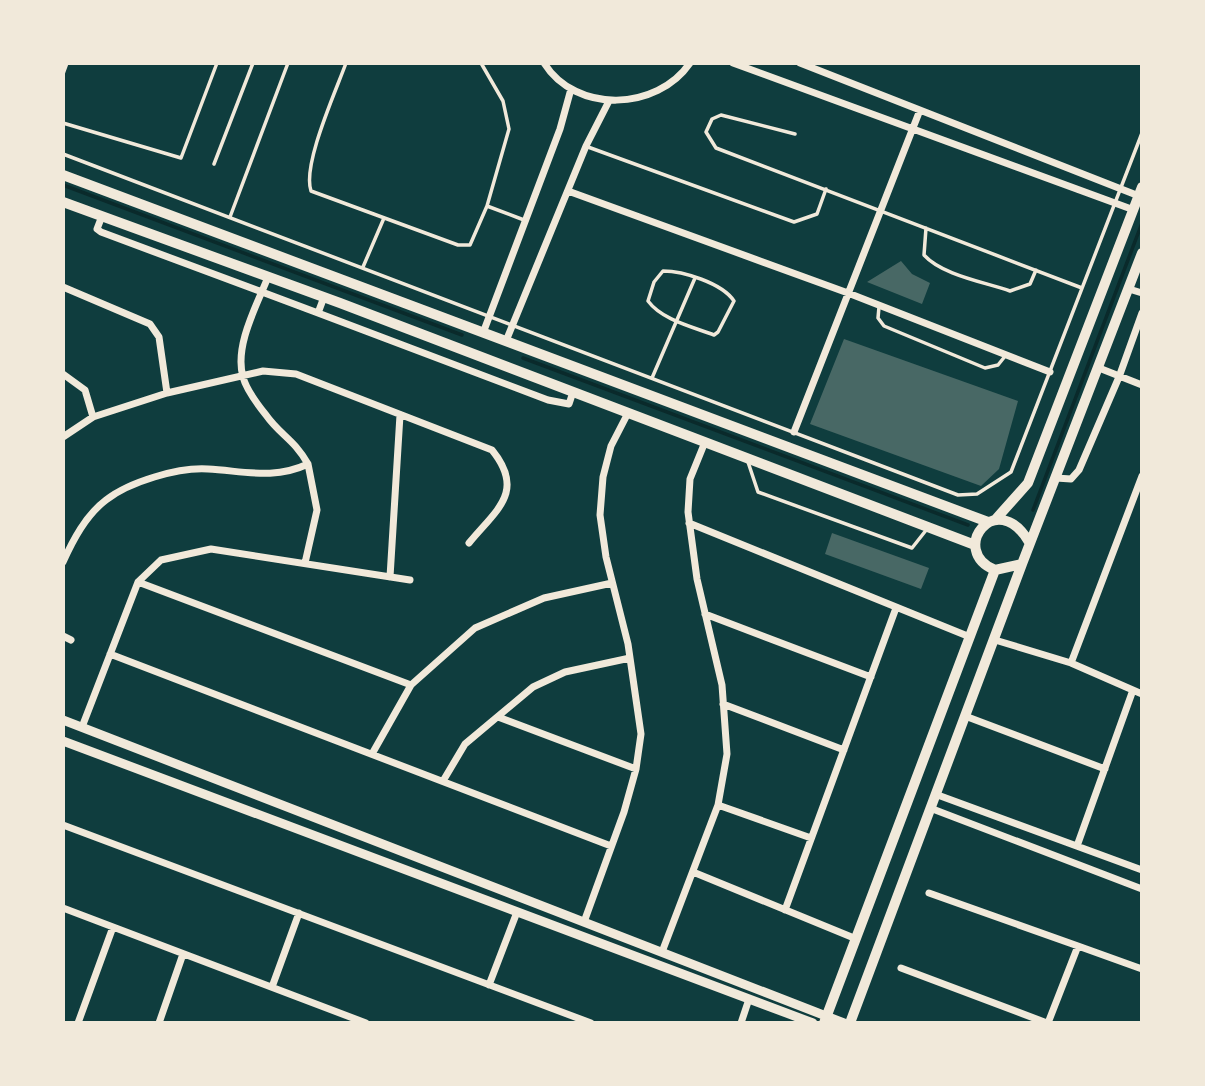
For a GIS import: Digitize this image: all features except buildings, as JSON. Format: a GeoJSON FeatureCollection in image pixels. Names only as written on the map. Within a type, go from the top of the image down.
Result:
{"type":"FeatureCollection","features":[{"type":"Feature","properties":{"kind":"main road"},"geometry":{"type":"LineString","coordinates":[[63,175],[991,521],[1012,522],[1029,542]]}},
{"type":"Feature","properties":{"kind":"main road"},"geometry":{"type":"LineString","coordinates":[[1022,564],[995,570],[981,561],[975,545],[981,528],[1028,482],[1141,191]]}},
{"type":"Feature","properties":{"kind":"main road"},"geometry":{"type":"LineString","coordinates":[[63,202],[975,545]]}},
{"type":"Feature","properties":{"kind":"main road"},"geometry":{"type":"LineString","coordinates":[[850,1023],[995,640],[1029,542],[1099,369],[1142,253]]}},
{"type":"Feature","properties":{"kind":"main road"},"geometry":{"type":"LineString","coordinates":[[825,1020],[995,570]]}},
{"type":"Feature","properties":{"kind":"street"},"geometry":{"type":"LineString","coordinates":[[544,63],[571,89],[609,101],[636,99],[662,89],[690,63]]}},
{"type":"Feature","properties":{"kind":"street"},"geometry":{"type":"LineString","coordinates":[[733,63],[1134,210]]}},
{"type":"Feature","properties":{"kind":"street"},"geometry":{"type":"LineString","coordinates":[[800,63],[1121,188],[1141,191]]}},
{"type":"Feature","properties":{"kind":"street"},"geometry":{"type":"LineString","coordinates":[[483,333],[560,129],[571,89]]}},
{"type":"Feature","properties":{"kind":"street"},"geometry":{"type":"LineString","coordinates":[[506,341],[586,146],[609,101]]}},
{"type":"Feature","properties":{"kind":"street"},"geometry":{"type":"LineString","coordinates":[[794,432],[920,110]]}},
{"type":"Feature","properties":{"kind":"street"},"geometry":{"type":"LineString","coordinates":[[568,191],[848,293],[1050,372]]}},
{"type":"Feature","properties":{"kind":"street"},"geometry":{"type":"LineString","coordinates":[[102,216],[97,229],[102,232],[548,400],[569,404],[573,392]]}},
{"type":"Feature","properties":{"kind":"street"},"geometry":{"type":"LineString","coordinates":[[268,277],[246,335],[242,353],[243,377],[267,416],[297,444],[308,464],[317,510],[305,564]]}},
{"type":"Feature","properties":{"kind":"street"},"geometry":{"type":"LineString","coordinates":[[63,287],[150,324],[159,337],[167,393]]}},
{"type":"Feature","properties":{"kind":"street"},"geometry":{"type":"LineString","coordinates":[[1129,289],[1142,293]]}},
{"type":"Feature","properties":{"kind":"street"},"geometry":{"type":"LineString","coordinates":[[318,313],[324,298]]}},
{"type":"Feature","properties":{"kind":"street"},"geometry":{"type":"LineString","coordinates":[[1056,478],[1071,479],[1079,470],[1119,377],[1142,313]]}},
{"type":"Feature","properties":{"kind":"street"},"geometry":{"type":"LineString","coordinates":[[1099,369],[1142,385]]}},
{"type":"Feature","properties":{"kind":"street"},"geometry":{"type":"LineString","coordinates":[[63,437],[93,417],[167,393],[263,371],[296,374],[492,450],[502,462],[508,481],[508,496],[469,543]]}},
{"type":"Feature","properties":{"kind":"street"},"geometry":{"type":"LineString","coordinates":[[63,374],[85,390],[93,417]]}},
{"type":"Feature","properties":{"kind":"street"},"geometry":{"type":"LineString","coordinates":[[584,922],[636,769],[641,734],[630,658],[612,583],[600,515],[603,477],[611,446],[628,413]]}},
{"type":"Feature","properties":{"kind":"street"},"geometry":{"type":"LineString","coordinates":[[390,577],[400,415]]}},
{"type":"Feature","properties":{"kind":"street"},"geometry":{"type":"LineString","coordinates":[[662,952],[718,805],[727,754],[722,685],[705,614],[689,523],[690,479],[705,442]]}},
{"type":"Feature","properties":{"kind":"street"},"geometry":{"type":"LineString","coordinates":[[63,562],[74,537],[106,500],[156,475],[204,468],[270,475],[289,473],[308,464]]}},
{"type":"Feature","properties":{"kind":"street"},"geometry":{"type":"LineString","coordinates":[[1071,663],[1142,476]]}},
{"type":"Feature","properties":{"kind":"street"},"geometry":{"type":"LineString","coordinates":[[689,523],[970,637]]}},
{"type":"Feature","properties":{"kind":"street"},"geometry":{"type":"LineString","coordinates":[[82,727],[138,582],[161,559],[211,549],[410,580]]}},
{"type":"Feature","properties":{"kind":"street"},"geometry":{"type":"LineString","coordinates":[[138,582],[411,685]]}},
{"type":"Feature","properties":{"kind":"street"},"geometry":{"type":"LineString","coordinates":[[372,754],[411,685],[475,628],[544,598],[612,583]]}},
{"type":"Feature","properties":{"kind":"street"},"geometry":{"type":"LineString","coordinates":[[785,910],[897,608]]}},
{"type":"Feature","properties":{"kind":"street"},"geometry":{"type":"LineString","coordinates":[[705,614],[871,677]]}},
{"type":"Feature","properties":{"kind":"street"},"geometry":{"type":"LineString","coordinates":[[63,636],[71,640]]}},
{"type":"Feature","properties":{"kind":"street"},"geometry":{"type":"LineString","coordinates":[[995,640],[1071,663],[1142,694]]}},
{"type":"Feature","properties":{"kind":"street"},"geometry":{"type":"LineString","coordinates":[[110,654],[611,846]]}},
{"type":"Feature","properties":{"kind":"street"},"geometry":{"type":"LineString","coordinates":[[443,782],[465,744],[533,687],[565,672],[630,658]]}},
{"type":"Feature","properties":{"kind":"street"},"geometry":{"type":"LineString","coordinates":[[1077,846],[1133,690]]}},
{"type":"Feature","properties":{"kind":"street"},"geometry":{"type":"LineString","coordinates":[[723,704],[844,750]]}},
{"type":"Feature","properties":{"kind":"street"},"geometry":{"type":"LineString","coordinates":[[965,716],[1105,769]]}},
{"type":"Feature","properties":{"kind":"street"},"geometry":{"type":"LineString","coordinates":[[498,717],[636,769]]}},
{"type":"Feature","properties":{"kind":"street"},"geometry":{"type":"LineString","coordinates":[[63,720],[662,952],[825,1020],[844,1023]]}},
{"type":"Feature","properties":{"kind":"street"},"geometry":{"type":"LineString","coordinates":[[63,741],[813,1023]]}},
{"type":"Feature","properties":{"kind":"street"},"geometry":{"type":"LineString","coordinates":[[935,794],[1142,870]]}},
{"type":"Feature","properties":{"kind":"street"},"geometry":{"type":"LineString","coordinates":[[718,805],[811,838]]}},
{"type":"Feature","properties":{"kind":"street"},"geometry":{"type":"LineString","coordinates":[[930,808],[1142,889]]}},
{"type":"Feature","properties":{"kind":"street"},"geometry":{"type":"LineString","coordinates":[[63,825],[591,1023]]}},
{"type":"Feature","properties":{"kind":"street"},"geometry":{"type":"LineString","coordinates":[[692,872],[854,938]]}},
{"type":"Feature","properties":{"kind":"street"},"geometry":{"type":"LineString","coordinates":[[929,893],[1142,969]]}},
{"type":"Feature","properties":{"kind":"street"},"geometry":{"type":"LineString","coordinates":[[63,908],[366,1023]]}},
{"type":"Feature","properties":{"kind":"street"},"geometry":{"type":"LineString","coordinates":[[489,985],[517,912]]}},
{"type":"Feature","properties":{"kind":"street"},"geometry":{"type":"LineString","coordinates":[[272,987],[299,914]]}},
{"type":"Feature","properties":{"kind":"street"},"geometry":{"type":"LineString","coordinates":[[78,1023],[113,927]]}},
{"type":"Feature","properties":{"kind":"street"},"geometry":{"type":"LineString","coordinates":[[901,968],[1047,1023],[1078,946]]}},
{"type":"Feature","properties":{"kind":"street"},"geometry":{"type":"LineString","coordinates":[[159,1023],[183,954]]}},
{"type":"Feature","properties":{"kind":"street"},"geometry":{"type":"LineString","coordinates":[[741,1023],[749,999]]}},
{"type":"Feature","properties":{"kind":"lane"},"geometry":{"type":"LineString","coordinates":[[63,74],[67,63]]}},
{"type":"Feature","properties":{"kind":"lane"},"geometry":{"type":"LineString","coordinates":[[63,123],[181,158],[217,63]]}},
{"type":"Feature","properties":{"kind":"lane"},"geometry":{"type":"LineString","coordinates":[[214,164],[253,63]]}},
{"type":"Feature","properties":{"kind":"lane"},"geometry":{"type":"LineString","coordinates":[[230,217],[288,63]]}},
{"type":"Feature","properties":{"kind":"lane"},"geometry":{"type":"LineString","coordinates":[[346,63],[308,181],[312,191],[458,245],[470,245],[487,206],[509,129],[503,100],[481,63]]}},
{"type":"Feature","properties":{"kind":"lane"},"geometry":{"type":"LineString","coordinates":[[795,134],[721,115],[712,119],[706,132],[716,148],[1082,288]]}},
{"type":"Feature","properties":{"kind":"lane"},"geometry":{"type":"LineString","coordinates":[[63,154],[958,495],[977,494],[1011,472],[1142,133]]}},
{"type":"Feature","properties":{"kind":"lane"},"geometry":{"type":"LineString","coordinates":[[586,146],[794,222],[817,215],[826,189]]}},
{"type":"Feature","properties":{"kind":"lane"},"geometry":{"type":"LineString","coordinates":[[487,206],[526,221]]}},
{"type":"Feature","properties":{"kind":"lane"},"geometry":{"type":"LineString","coordinates":[[363,268],[384,218]]}},
{"type":"Feature","properties":{"kind":"lane"},"geometry":{"type":"LineString","coordinates":[[926,229],[924,255],[931,263],[1010,291],[1030,284],[1036,270]]}},
{"type":"Feature","properties":{"kind":"lane"},"geometry":{"type":"LineString","coordinates":[[663,271],[678,271],[695,278],[729,293],[734,301],[714,335],[676,320],[652,307],[648,301],[651,289],[663,271]]}},
{"type":"Feature","properties":{"kind":"lane"},"geometry":{"type":"LineString","coordinates":[[652,378],[695,278]]}},
{"type":"Feature","properties":{"kind":"lane"},"geometry":{"type":"LineString","coordinates":[[879,305],[878,318],[884,327],[985,368],[998,365],[1006,355]]}},
{"type":"Feature","properties":{"kind":"lane"},"geometry":{"type":"LineString","coordinates":[[747,459],[758,492],[912,548],[928,527]]}},
{"type":"Feature","properties":{"kind":"waterway"},"geometry":{"type":"LineString","coordinates":[[63,185],[462,335]]}},
{"type":"Feature","properties":{"kind":"waterway"},"geometry":{"type":"LineString","coordinates":[[1033,510],[1142,223]]}},
{"type":"Feature","properties":{"kind":"waterway"},"geometry":{"type":"LineString","coordinates":[[523,358],[968,525]]}}]}
